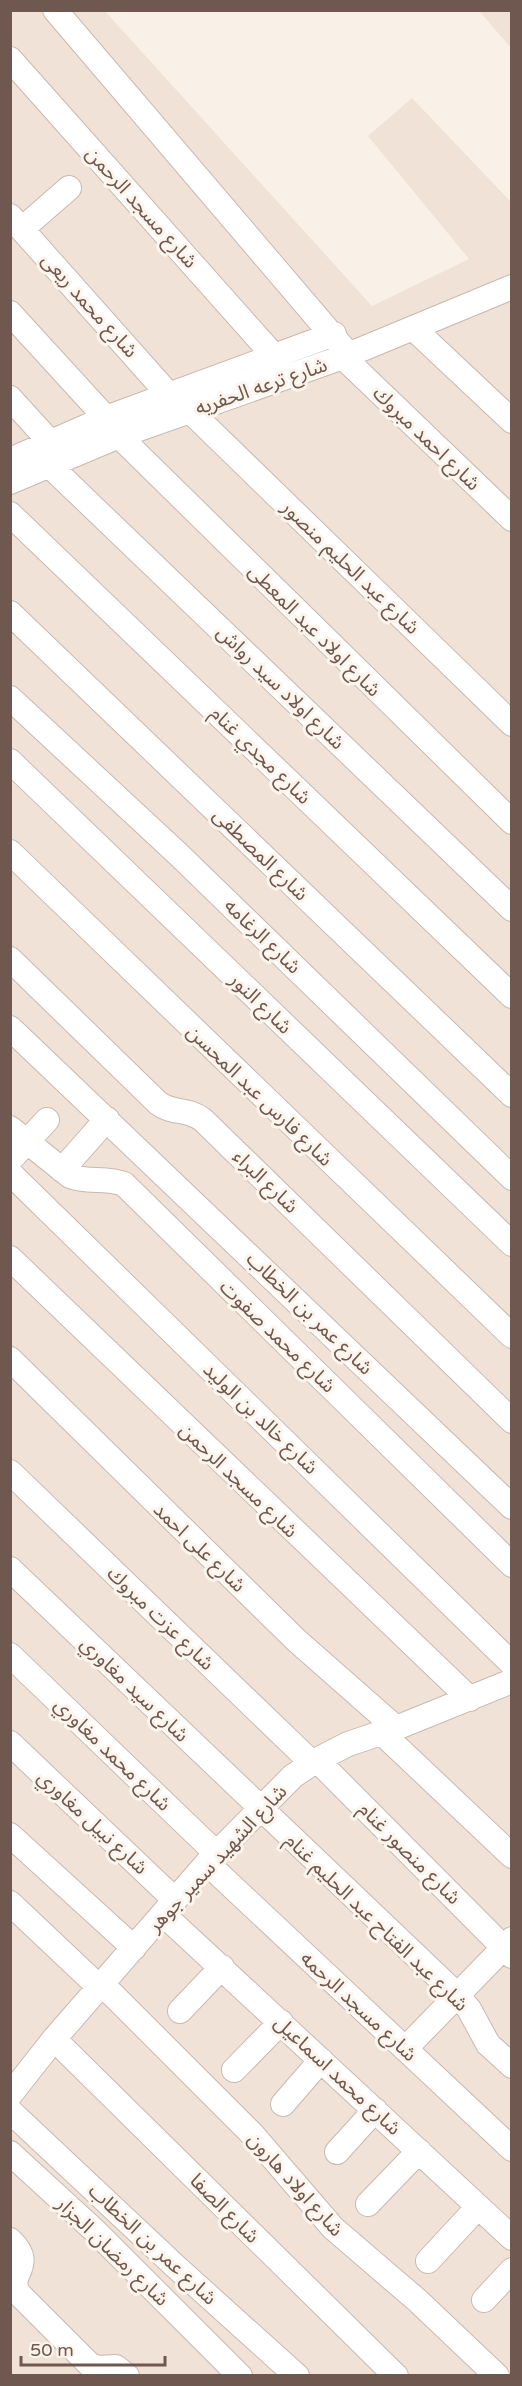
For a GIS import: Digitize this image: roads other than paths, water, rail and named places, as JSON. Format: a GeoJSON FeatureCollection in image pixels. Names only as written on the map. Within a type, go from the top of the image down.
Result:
{"type":"FeatureCollection","features":[{"type":"Feature","properties":{"kind":"street","name":"شارع احمد مبروك"},"geometry":{"type":"LineString","coordinates":[[55,10],[334,334],[346,356],[512,519]]}},
{"type":"Feature","properties":{"kind":"street","name":"شارع مسجد الرحمن"},"geometry":{"type":"LineString","coordinates":[[10,59],[274,356]]}},
{"type":"Feature","properties":{"kind":"street"},"geometry":{"type":"LineString","coordinates":[[16,222],[69,188]]}},
{"type":"Feature","properties":{"kind":"street","name":"شارع محمد ريعى"},"geometry":{"type":"LineString","coordinates":[[16,222],[169,394]]}},
{"type":"Feature","properties":{"kind":"street","name":"شارع ترعه الحفريه"},"geometry":{"type":"LineString","coordinates":[[112,427],[190,411],[346,356],[509,292]]}},
{"type":"Feature","properties":{"kind":"street","name":"شارع اولاد عبد المعطى"},"geometry":{"type":"LineString","coordinates":[[10,313],[112,427],[512,822]]}},
{"type":"Feature","properties":{"kind":"street"},"geometry":{"type":"LineString","coordinates":[[413,328],[512,421]]}},
{"type":"Feature","properties":{"kind":"street","name":"شارع ترعه الحفريه"},"geometry":{"type":"LineString","coordinates":[[10,482],[50,454],[112,427],[169,394],[334,334]]}},
{"type":"Feature","properties":{"kind":"street","name":"شارع اولاد سيد رواش"},"geometry":{"type":"LineString","coordinates":[[10,398],[50,454],[512,909]]}},
{"type":"Feature","properties":{"kind":"street","name":"شارع عبد الحليم منصور"},"geometry":{"type":"LineString","coordinates":[[190,411],[512,723]]}},
{"type":"Feature","properties":{"kind":"street","name":"شارع ترعه الحفريه"},"geometry":{"type":"LineString","coordinates":[[10,460],[50,454]]}},
{"type":"Feature","properties":{"kind":"street","name":"شارع مجدي غنام"},"geometry":{"type":"LineString","coordinates":[[10,514],[512,996]]}},
{"type":"Feature","properties":{"kind":"street","name":"شارع المصطفى"},"geometry":{"type":"LineString","coordinates":[[10,613],[512,1095]]}},
{"type":"Feature","properties":{"kind":"street","name":"شارع الرغامه"},"geometry":{"type":"LineString","coordinates":[[10,698],[178,854],[512,1178]]}},
{"type":"Feature","properties":{"kind":"street","name":"شارع النور"},"geometry":{"type":"LineString","coordinates":[[10,761],[512,1244]]}},
{"type":"Feature","properties":{"kind":"street","name":"شارع فارس عبد المحسن"},"geometry":{"type":"LineString","coordinates":[[10,852],[512,1336]]}},
{"type":"Feature","properties":{"kind":"street","name":"شارع البراء"},"geometry":{"type":"LineString","coordinates":[[10,959],[158,1103],[165,1108],[190,1112],[203,1120],[512,1421]]}},
{"type":"Feature","properties":{"kind":"street","name":"شارع عمر بن الخطاب"},"geometry":{"type":"LineString","coordinates":[[10,1028],[108,1119],[512,1507]]}},
{"type":"Feature","properties":{"kind":"street"},"geometry":{"type":"LineString","coordinates":[[62,1170],[108,1119]]}},
{"type":"Feature","properties":{"kind":"street"},"geometry":{"type":"LineString","coordinates":[[16,1143],[47,1120]]}},
{"type":"Feature","properties":{"kind":"street","name":"شارع محمد صفوت"},"geometry":{"type":"LineString","coordinates":[[16,1143],[79,1180],[113,1180],[124,1184],[512,1565]]}},
{"type":"Feature","properties":{"kind":"street","name":"شارع خالد بن الوليد"},"geometry":{"type":"LineString","coordinates":[[10,1173],[512,1664]]}},
{"type":"Feature","properties":{"kind":"street","name":"شارع مسجد الرحمن"},"geometry":{"type":"LineString","coordinates":[[10,1258],[470,1699]]}},
{"type":"Feature","properties":{"kind":"street","name":"شارع على احمد"},"geometry":{"type":"LineString","coordinates":[[10,1359],[389,1730],[512,1856]]}},
{"type":"Feature","properties":{"kind":"street","name":"شارع عزت مبروك"},"geometry":{"type":"LineString","coordinates":[[10,1472],[314,1761]]}},
{"type":"Feature","properties":{"kind":"street","name":"شارع سيد مغاوري"},"geometry":{"type":"LineString","coordinates":[[10,1569],[259,1808]]}},
{"type":"Feature","properties":{"kind":"street","name":"شارع محمد مغاوري"},"geometry":{"type":"LineString","coordinates":[[10,1654],[212,1858]]}},
{"type":"Feature","properties":{"kind":"street","name":"شارع الشهيد سمير جوهر"},"geometry":{"type":"LineString","coordinates":[[10,2095],[54,2039],[169,1907],[276,1791],[314,1761],[348,1744],[470,1699],[506,1692]]}},
{"type":"Feature","properties":{"kind":"street","name":"شارع نبيل مغاوري"},"geometry":{"type":"LineString","coordinates":[[10,1743],[169,1907]]}},
{"type":"Feature","properties":{"kind":"street","name":"شارع منصور غنام"},"geometry":{"type":"LineString","coordinates":[[314,1761],[509,1947]]}},
{"type":"Feature","properties":{"kind":"street","name":"شارع عبد الفتاح عبد الحليم غنام"},"geometry":{"type":"LineString","coordinates":[[259,1808],[456,1994],[469,2009],[488,2044],[512,2066]]}},
{"type":"Feature","properties":{"kind":"street"},"geometry":{"type":"LineString","coordinates":[[10,1835],[134,1948]]}},
{"type":"Feature","properties":{"kind":"street","name":"شارع مسجد الرحمه"},"geometry":{"type":"LineString","coordinates":[[212,1858],[405,2049],[512,2149]]}},
{"type":"Feature","properties":{"kind":"street","name":"شارع اولاد هارون"},"geometry":{"type":"LineString","coordinates":[[10,1903],[101,1986],[253,2135],[333,2228],[418,2301],[497,2376]]}},
{"type":"Feature","properties":{"kind":"street","name":"شارع محمد اسماعيل"},"geometry":{"type":"LineString","coordinates":[[169,1907],[222,1967],[512,2238]]}},
{"type":"Feature","properties":{"kind":"street"},"geometry":{"type":"LineString","coordinates":[[405,2049],[456,1994],[509,1947]]}},
{"type":"Feature","properties":{"kind":"street"},"geometry":{"type":"LineString","coordinates":[[180,2011],[222,1967]]}},
{"type":"Feature","properties":{"kind":"street"},"geometry":{"type":"LineString","coordinates":[[234,2070],[281,2022]]}},
{"type":"Feature","properties":{"kind":"street","name":"شارع الصفا"},"geometry":{"type":"LineString","coordinates":[[54,2039],[396,2376]]}},
{"type":"Feature","properties":{"kind":"street"},"geometry":{"type":"LineString","coordinates":[[283,2104],[321,2060]]}},
{"type":"Feature","properties":{"kind":"street"},"geometry":{"type":"LineString","coordinates":[[338,2152],[375,2110]]}},
{"type":"Feature","properties":{"kind":"street","name":"شارع عمر بن الخطاب"},"geometry":{"type":"LineString","coordinates":[[10,2111],[175,2266],[297,2376]]}},
{"type":"Feature","properties":{"kind":"street"},"geometry":{"type":"LineString","coordinates":[[368,2204],[419,2151]]}},
{"type":"Feature","properties":{"kind":"street","name":"شارع رمضان الجزار"},"geometry":{"type":"LineString","coordinates":[[10,2153],[94,2230],[240,2376]]}},
{"type":"Feature","properties":{"kind":"street"},"geometry":{"type":"LineString","coordinates":[[428,2261],[478,2207]]}},
{"type":"Feature","properties":{"kind":"street"},"geometry":{"type":"LineString","coordinates":[[10,2240],[22,2253],[23,2260],[15,2285],[19,2294],[90,2366],[116,2367],[127,2376]]}},
{"type":"Feature","properties":{"kind":"street"},"geometry":{"type":"LineString","coordinates":[[484,2300],[512,2270]]}}]}
